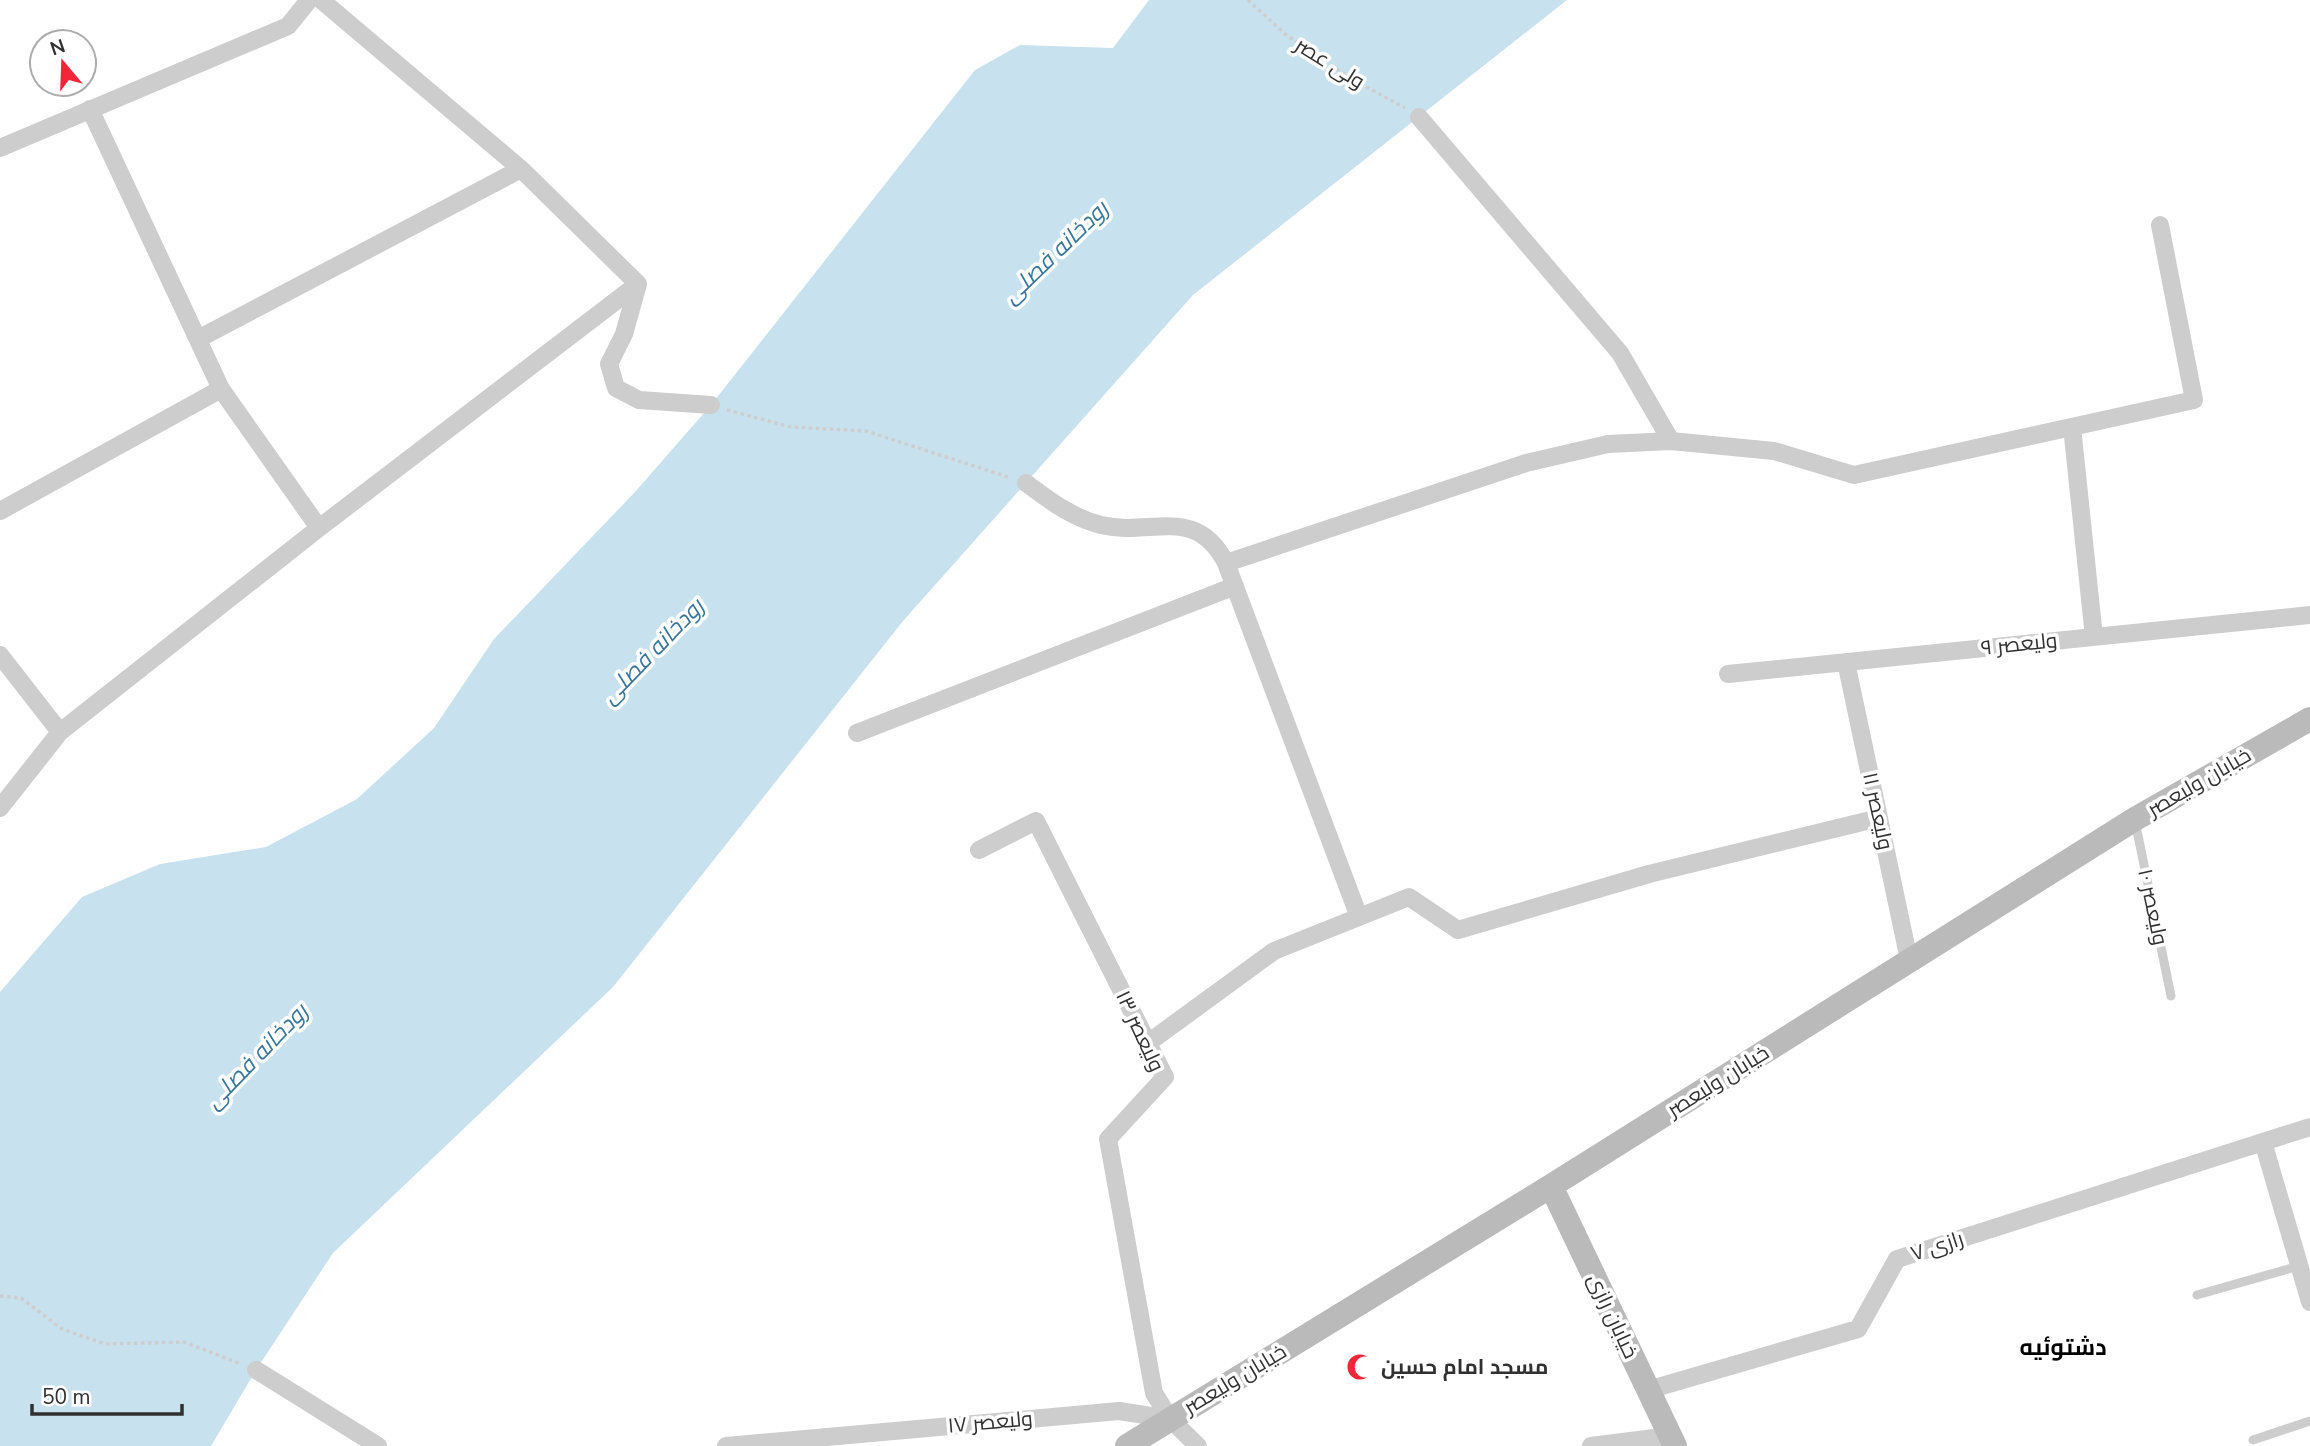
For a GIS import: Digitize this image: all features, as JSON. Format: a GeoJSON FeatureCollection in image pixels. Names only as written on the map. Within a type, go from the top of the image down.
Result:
{"type":"FeatureCollection","features":[{"type":"Feature","properties":{"kind":"main road","name":"خیابان ولیعصر"},"geometry":{"type":"LineString","coordinates":[[1127,1446],[1551,1186],[2135,819],[2310,719]]}},
{"type":"Feature","properties":{"kind":"main road","name":"خیابان رازی"},"geometry":{"type":"LineString","coordinates":[[1551,1186],[1673,1441]]}},
{"type":"Feature","properties":{"kind":"street"},"geometry":{"type":"LineString","coordinates":[[0,126],[4,145],[288,26],[309,0]]}},
{"type":"Feature","properties":{"kind":"street"},"geometry":{"type":"LineString","coordinates":[[321,0],[522,169],[638,284]]}},
{"type":"Feature","properties":{"kind":"street"},"geometry":{"type":"LineString","coordinates":[[90,109],[221,389],[319,528]]}},
{"type":"Feature","properties":{"kind":"street"},"geometry":{"type":"LineString","coordinates":[[1419,117],[1620,353],[1671,441]]}},
{"type":"Feature","properties":{"kind":"street"},"geometry":{"type":"LineString","coordinates":[[198,339],[522,169]]}},
{"type":"Feature","properties":{"kind":"street"},"geometry":{"type":"LineString","coordinates":[[1226,563],[1526,463],[1608,444],[1671,441],[1774,451],[1854,475],[2194,400],[2160,225]]}},
{"type":"Feature","properties":{"kind":"street"},"geometry":{"type":"LineString","coordinates":[[638,284],[624,334],[609,364],[616,388],[639,400],[711,405]]}},
{"type":"Feature","properties":{"kind":"street"},"geometry":{"type":"LineString","coordinates":[[0,808],[60,732],[319,528],[638,284]]}},
{"type":"Feature","properties":{"kind":"street"},"geometry":{"type":"LineString","coordinates":[[0,511],[221,389]]}},
{"type":"Feature","properties":{"kind":"street"},"geometry":{"type":"LineString","coordinates":[[2072,427],[2094,637]]}},
{"type":"Feature","properties":{"kind":"street"},"geometry":{"type":"LineString","coordinates":[[1026,483],[1065,511],[1102,525],[1193,528],[1216,544],[1226,563],[1359,917]]}},
{"type":"Feature","properties":{"kind":"street"},"geometry":{"type":"LineString","coordinates":[[857,733],[1234,586]]}},
{"type":"Feature","properties":{"kind":"street","name":"ولیعصر ۹"},"geometry":{"type":"LineString","coordinates":[[1728,674],[2310,615]]}},
{"type":"Feature","properties":{"kind":"street"},"geometry":{"type":"LineString","coordinates":[[0,655],[60,732]]}},
{"type":"Feature","properties":{"kind":"street","name":"ولیعصر ۱۱"},"geometry":{"type":"LineString","coordinates":[[1846,662],[1909,960]]}},
{"type":"Feature","properties":{"kind":"street"},"geometry":{"type":"LineString","coordinates":[[1148,1043],[1274,951],[1409,897],[1458,930],[1648,874],[1879,818]]}},
{"type":"Feature","properties":{"kind":"street","name":"ولیعصر ۱۳"},"geometry":{"type":"LineString","coordinates":[[979,850],[1036,821],[1165,1077],[1108,1139],[1154,1392],[1170,1419]]}},
{"type":"Feature","properties":{"kind":"street","name":"رازی ۷"},"geometry":{"type":"LineString","coordinates":[[1648,1391],[1857,1329],[1897,1259],[2310,1127]]}},
{"type":"Feature","properties":{"kind":"street"},"geometry":{"type":"LineString","coordinates":[[2263,1142],[2310,1302]]}},
{"type":"Feature","properties":{"kind":"street"},"geometry":{"type":"LineString","coordinates":[[256,1370],[378,1446]]}},
{"type":"Feature","properties":{"kind":"street","name":"ولیعصر ۱۷"},"geometry":{"type":"LineString","coordinates":[[726,1446],[1119,1411],[1170,1419]]}},
{"type":"Feature","properties":{"kind":"street"},"geometry":{"type":"LineString","coordinates":[[1170,1419],[1198,1446]]}},
{"type":"Feature","properties":{"kind":"street"},"geometry":{"type":"LineString","coordinates":[[1591,1446],[1673,1441]]}},
{"type":"Feature","properties":{"kind":"lane","name":"ولیعصر ۱۰"},"geometry":{"type":"LineString","coordinates":[[2135,819],[2171,996]]}},
{"type":"Feature","properties":{"kind":"lane"},"geometry":{"type":"LineString","coordinates":[[2197,1295],[2299,1266]]}},
{"type":"Feature","properties":{"kind":"lane"},"geometry":{"type":"LineString","coordinates":[[2253,1440],[2310,1421]]}},
{"type":"Feature","properties":{"kind":"path","name":"ولی عصر"},"geometry":{"type":"LineString","coordinates":[[1248,0],[1285,34],[1350,78],[1388,97],[1419,117]]}},
{"type":"Feature","properties":{"kind":"path"},"geometry":{"type":"LineString","coordinates":[[711,405],[791,427],[866,431],[1026,483]]}},
{"type":"Feature","properties":{"kind":"path"},"geometry":{"type":"LineString","coordinates":[[0,1296],[22,1298],[62,1329],[105,1344],[184,1342],[256,1370]]}},
{"type":"Feature","properties":{"kind":"water","name":"رودخانه فصلی"},"geometry":{"type":"Polygon","coordinates":[[[1149,0],[1567,0],[1193,295],[903,621],[613,987],[333,1253],[256,1370],[211,1446],[0,1446],[0,992],[82,897],[160,864],[266,847],[357,799],[434,728],[494,639],[635,492],[711,405],[975,70],[1020,45],[1113,48],[1149,0]]]}},
{"type":"Feature","properties":{"kind":"place","name":"مسجد امام حسین"},"geometry":{"type":"Point","coordinates":[1360,1367]}},
{"type":"Feature","properties":{"kind":"district","name":"دشتوئیه"},"geometry":{"type":"Point","coordinates":[2063,1347]}}]}
